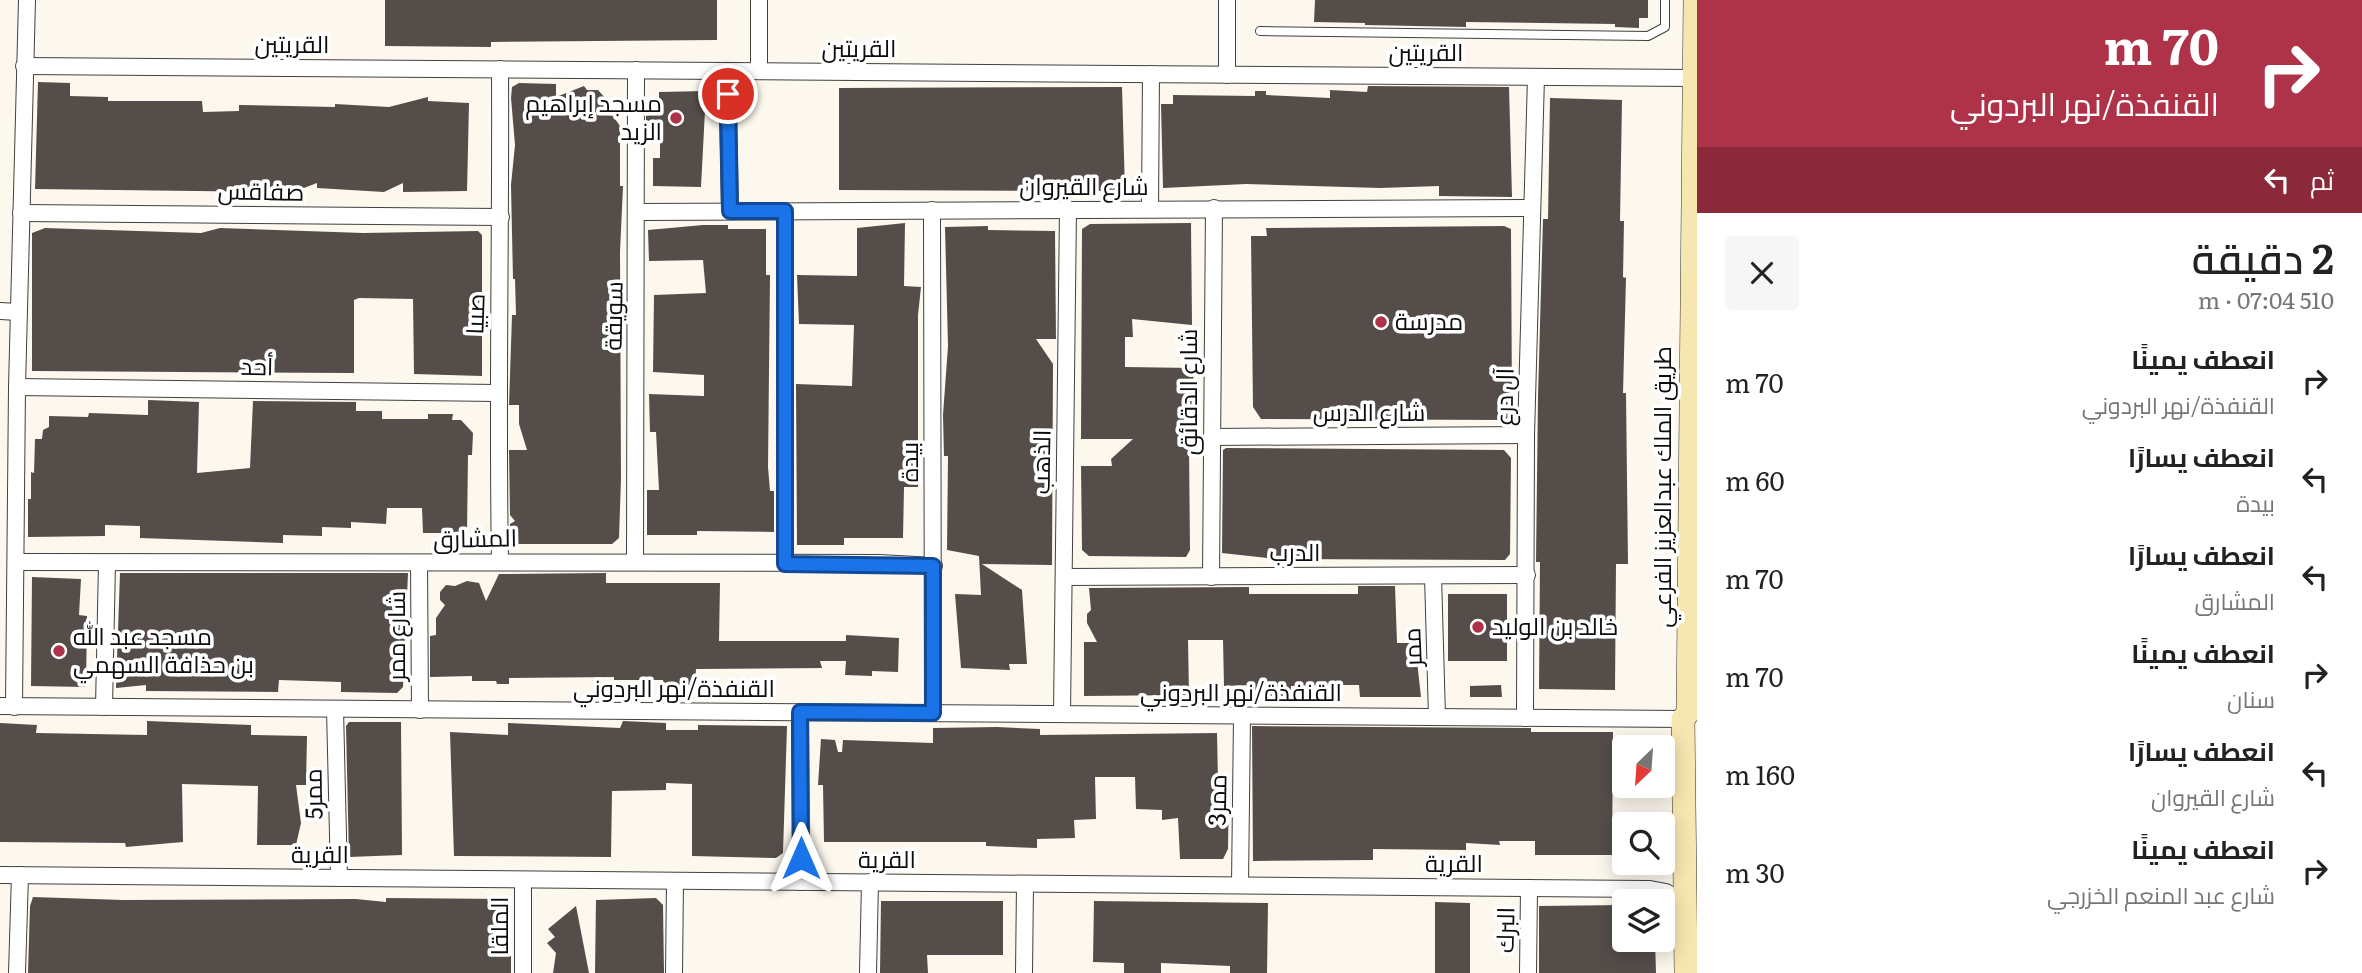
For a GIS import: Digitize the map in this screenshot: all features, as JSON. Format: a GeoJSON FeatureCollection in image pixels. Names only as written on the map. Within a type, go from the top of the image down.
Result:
{"type":"FeatureCollection","features":[{"type":"Feature","properties":{"kind":"main road","name":"طريق الملك عبدالعزيز الفرعي"},"geometry":{"type":"LineString","coordinates":[[1686,973],[1683,719],[1688,713],[1695,0]]}},
{"type":"Feature","properties":{"kind":"street"},"geometry":{"type":"LineString","coordinates":[[7,706],[17,562],[16,387],[27,0]]}},
{"type":"Feature","properties":{"kind":"street"},"geometry":{"type":"LineString","coordinates":[[759,0],[759,71]]}},
{"type":"Feature","properties":{"kind":"street"},"geometry":{"type":"LineString","coordinates":[[1227,0],[1227,75]]}},
{"type":"Feature","properties":{"kind":"street","name":"القريتين"},"geometry":{"type":"LineString","coordinates":[[24,66],[1694,78]]}},
{"type":"Feature","properties":{"kind":"street","name":"صبيا"},"geometry":{"type":"LineString","coordinates":[[500,69],[501,217],[496,393],[500,561]]}},
{"type":"Feature","properties":{"kind":"street","name":"سويقة"},"geometry":{"type":"LineString","coordinates":[[635,562],[636,70]]}},
{"type":"Feature","properties":{"kind":"street"},"geometry":{"type":"LineString","coordinates":[[727,71],[730,211]]}},
{"type":"Feature","properties":{"kind":"street"},"geometry":{"type":"LineString","coordinates":[[1150,209],[1151,74]]}},
{"type":"Feature","properties":{"kind":"street","name":"آل درع"},"geometry":{"type":"LineString","coordinates":[[1525,718],[1526,435],[1536,77]]}},
{"type":"Feature","properties":{"kind":"street","name":"شارع الدقائق"},"geometry":{"type":"LineString","coordinates":[[1211,576],[1213,208]]}},
{"type":"Feature","properties":{"kind":"street","name":"شارع القيروان"},"geometry":{"type":"LineString","coordinates":[[636,212],[1532,208]]}},
{"type":"Feature","properties":{"kind":"street","name":"الذهب"},"geometry":{"type":"LineString","coordinates":[[1062,714],[1068,209]]}},
{"type":"Feature","properties":{"kind":"street","name":"بيدة"},"geometry":{"type":"LineString","coordinates":[[932,210],[933,713]]}},
{"type":"Feature","properties":{"kind":"street"},"geometry":{"type":"LineString","coordinates":[[785,211],[785,564]]}},
{"type":"Feature","properties":{"kind":"street","name":"صفاقس"},"geometry":{"type":"LineString","coordinates":[[21,213],[501,217]]}},
{"type":"Feature","properties":{"kind":"street"},"geometry":{"type":"LineString","coordinates":[[0,311],[18,312]]}},
{"type":"Feature","properties":{"kind":"street","name":"أحد"},"geometry":{"type":"LineString","coordinates":[[16,387],[496,393]]}},
{"type":"Feature","properties":{"kind":"street","name":"شارع الدرس"},"geometry":{"type":"LineString","coordinates":[[1212,436],[1526,435]]}},
{"type":"Feature","properties":{"kind":"street","name":"المشارق"},"geometry":{"type":"LineString","coordinates":[[17,562],[107,564],[500,561],[933,566]]}},
{"type":"Feature","properties":{"kind":"street","name":"شارع ممر"},"geometry":{"type":"LineString","coordinates":[[419,563],[420,709]]}},
{"type":"Feature","properties":{"kind":"street"},"geometry":{"type":"LineString","coordinates":[[104,707],[107,564]]}},
{"type":"Feature","properties":{"kind":"street","name":"الدرب"},"geometry":{"type":"LineString","coordinates":[[1064,577],[1527,575]]}},
{"type":"Feature","properties":{"kind":"street","name":"ممر"},"geometry":{"type":"LineString","coordinates":[[1433,576],[1437,717]]}},
{"type":"Feature","properties":{"kind":"street","name":"القنفذة/نهر البردوني"},"geometry":{"type":"LineString","coordinates":[[7,706],[1683,719]]}},
{"type":"Feature","properties":{"kind":"street","name":"ممر5"},"geometry":{"type":"LineString","coordinates":[[335,709],[338,878]]}},
{"type":"Feature","properties":{"kind":"street"},"geometry":{"type":"LineString","coordinates":[[800,712],[801,882]]}},
{"type":"Feature","properties":{"kind":"street","name":"ممر3"},"geometry":{"type":"LineString","coordinates":[[1240,885],[1242,716]]}},
{"type":"Feature","properties":{"kind":"street","name":"القرية"},"geometry":{"type":"LineString","coordinates":[[0,875],[1650,889],[1666,892],[1686,905]]}},
{"type":"Feature","properties":{"kind":"street"},"geometry":{"type":"LineString","coordinates":[[17,973],[20,875]]}},
{"type":"Feature","properties":{"kind":"street","name":"الملقا"},"geometry":{"type":"LineString","coordinates":[[523,880],[523,973]]}},
{"type":"Feature","properties":{"kind":"street"},"geometry":{"type":"LineString","coordinates":[[674,973],[675,881]]}},
{"type":"Feature","properties":{"kind":"street"},"geometry":{"type":"LineString","coordinates":[[868,973],[870,882]]}},
{"type":"Feature","properties":{"kind":"street"},"geometry":{"type":"LineString","coordinates":[[1024,973],[1025,884]]}},
{"type":"Feature","properties":{"kind":"street","name":"البرك"},"geometry":{"type":"LineString","coordinates":[[1528,973],[1529,888]]}},
{"type":"Feature","properties":{"kind":"lane"},"geometry":{"type":"LineString","coordinates":[[1260,31],[1648,36],[1665,27],[1665,0]]}},
{"type":"Feature","properties":{"kind":"building"},"geometry":{"type":"Polygon","coordinates":[[[385,0],[717,0],[717,40],[491,42],[491,47],[385,46],[385,0]]]}},
{"type":"Feature","properties":{"kind":"building"},"geometry":{"type":"Polygon","coordinates":[[[1315,0],[1648,0],[1648,18],[1639,18],[1639,28],[1615,27],[1615,24],[1466,22],[1466,27],[1365,25],[1314,22],[1315,0]]]}},
{"type":"Feature","properties":{"kind":"building"},"geometry":{"type":"Polygon","coordinates":[[[38,82],[70,83],[70,96],[108,97],[108,101],[202,101],[203,112],[239,111],[239,105],[335,107],[335,104],[389,107],[428,97],[428,101],[469,103],[467,191],[403,192],[403,183],[384,192],[317,188],[317,183],[296,191],[277,192],[35,189],[38,82]]]}},
{"type":"Feature","properties":{"kind":"building"},"geometry":{"type":"Polygon","coordinates":[[[519,83],[556,84],[556,97],[584,86],[587,90],[598,90],[607,100],[606,106],[620,126],[620,186],[623,186],[620,252],[621,479],[619,538],[612,544],[513,544],[510,540],[510,524],[515,521],[510,515],[509,450],[527,450],[519,424],[519,405],[509,405],[512,315],[516,315],[511,185],[515,145],[511,98],[512,87],[519,83]]]}},
{"type":"Feature","properties":{"kind":"building"},"geometry":{"type":"Polygon","coordinates":[[[1368,86],[1509,87],[1512,197],[1439,196],[1439,186],[1380,188],[1246,184],[1163,188],[1161,104],[1173,104],[1173,95],[1255,96],[1255,91],[1266,91],[1266,95],[1330,98],[1330,90],[1367,92],[1368,86]]]}},
{"type":"Feature","properties":{"kind":"building"},"geometry":{"type":"Polygon","coordinates":[[[1122,87],[1125,191],[839,190],[839,88],[1122,87]]]}},
{"type":"Feature","properties":{"kind":"building"},"geometry":{"type":"Polygon","coordinates":[[[706,91],[701,187],[653,186],[653,158],[660,158],[660,126],[646,126],[646,110],[659,109],[659,92],[706,91]]]}},
{"type":"Feature","properties":{"kind":"building"},"geometry":{"type":"Polygon","coordinates":[[[1550,98],[1622,100],[1620,221],[1624,221],[1623,277],[1626,278],[1623,393],[1626,393],[1628,564],[1616,564],[1615,690],[1539,689],[1540,562],[1536,562],[1538,396],[1543,219],[1548,219],[1550,98]]]}},
{"type":"Feature","properties":{"kind":"building"},"geometry":{"type":"Polygon","coordinates":[[[905,223],[904,286],[921,287],[918,315],[918,487],[904,487],[903,538],[844,538],[844,545],[797,545],[796,384],[852,386],[854,325],[799,324],[797,275],[857,276],[857,228],[905,223]]]}},
{"type":"Feature","properties":{"kind":"building"},"geometry":{"type":"Polygon","coordinates":[[[1191,223],[1192,325],[1132,319],[1133,337],[1125,337],[1125,367],[1194,368],[1189,446],[1190,550],[1186,557],[1089,556],[1082,550],[1081,466],[1112,466],[1111,459],[1133,439],[1081,439],[1082,229],[1090,224],[1191,223]]]}},
{"type":"Feature","properties":{"kind":"building"},"geometry":{"type":"Polygon","coordinates":[[[728,225],[728,229],[766,229],[766,275],[770,275],[768,467],[770,491],[774,491],[774,532],[697,531],[697,535],[647,535],[647,490],[659,490],[656,432],[650,432],[649,394],[704,396],[704,375],[653,372],[654,295],[706,293],[703,260],[649,261],[648,230],[728,225]]]}},
{"type":"Feature","properties":{"kind":"building"},"geometry":{"type":"Polygon","coordinates":[[[988,226],[988,230],[1055,231],[1056,339],[1036,339],[1053,364],[1052,565],[982,564],[1022,590],[1027,664],[1009,664],[1010,670],[961,668],[955,594],[981,595],[979,556],[947,550],[948,456],[944,456],[943,415],[948,346],[945,227],[988,226]]]}},
{"type":"Feature","properties":{"kind":"building","name":"مدرسة"},"geometry":{"type":"Polygon","coordinates":[[[1504,226],[1511,229],[1512,413],[1505,420],[1261,419],[1253,407],[1251,236],[1267,236],[1266,228],[1504,226]]]}},
{"type":"Feature","properties":{"kind":"building"},"geometry":{"type":"Polygon","coordinates":[[[45,228],[201,233],[220,228],[363,233],[478,231],[482,235],[482,376],[414,374],[413,299],[359,298],[354,300],[354,373],[32,371],[32,233],[45,228]]]}},
{"type":"Feature","properties":{"kind":"building"},"geometry":{"type":"Polygon","coordinates":[[[148,400],[199,402],[197,473],[250,468],[253,401],[356,402],[356,411],[382,411],[382,419],[428,419],[428,414],[453,414],[452,420],[461,420],[473,433],[472,455],[468,455],[467,533],[423,533],[422,508],[387,508],[386,524],[351,522],[351,528],[322,527],[322,536],[283,535],[283,543],[140,538],[140,526],[105,525],[105,536],[28,537],[28,499],[31,499],[35,439],[42,439],[43,430],[49,427],[49,416],[88,417],[89,413],[148,415],[148,400]]]}},
{"type":"Feature","properties":{"kind":"building"},"geometry":{"type":"Polygon","coordinates":[[[1223,450],[1504,450],[1511,458],[1510,554],[1505,560],[1277,559],[1222,553],[1223,450]]]}},
{"type":"Feature","properties":{"kind":"building"},"geometry":{"type":"Polygon","coordinates":[[[120,573],[408,573],[403,687],[397,693],[341,692],[341,682],[279,680],[278,692],[146,691],[146,685],[116,688],[120,573]]]}},
{"type":"Feature","properties":{"kind":"building"},"geometry":{"type":"Polygon","coordinates":[[[606,573],[606,583],[720,583],[719,641],[846,641],[846,635],[899,638],[898,672],[872,671],[872,676],[845,675],[846,661],[820,661],[822,668],[696,669],[695,685],[663,685],[663,680],[614,680],[614,677],[509,678],[509,684],[497,684],[496,681],[472,681],[472,676],[430,677],[430,636],[436,635],[436,618],[445,605],[440,600],[440,592],[446,585],[455,586],[467,581],[479,583],[486,601],[499,574],[606,573]]]}},
{"type":"Feature","properties":{"kind":"building","name":"مسجد عبد الله بن حذافة السهمي"},"geometry":{"type":"Polygon","coordinates":[[[32,577],[81,579],[79,615],[87,616],[86,687],[31,686],[32,577]]]}},
{"type":"Feature","properties":{"kind":"building"},"geometry":{"type":"Polygon","coordinates":[[[1358,586],[1395,586],[1397,643],[1415,643],[1421,697],[1360,697],[1359,685],[1291,686],[1291,697],[1251,696],[1251,685],[1224,686],[1223,640],[1188,640],[1189,695],[1084,696],[1084,642],[1097,642],[1087,623],[1087,614],[1091,610],[1089,588],[1249,587],[1249,594],[1358,594],[1358,586]]]}},
{"type":"Feature","properties":{"kind":"building","name":"خالد بن الوليد"},"geometry":{"type":"Polygon","coordinates":[[[1448,594],[1507,594],[1507,661],[1448,661],[1448,594]]]}},
{"type":"Feature","properties":{"kind":"building"},"geometry":{"type":"Polygon","coordinates":[[[1501,685],[1502,697],[1470,697],[1470,686],[1501,685]]]}},
{"type":"Feature","properties":{"kind":"building"},"geometry":{"type":"Polygon","coordinates":[[[147,721],[251,725],[251,735],[307,736],[306,785],[296,785],[301,823],[296,845],[257,845],[258,786],[182,784],[183,842],[126,847],[125,843],[0,842],[0,723],[37,725],[36,733],[147,735],[147,721]]]}},
{"type":"Feature","properties":{"kind":"building"},"geometry":{"type":"Polygon","coordinates":[[[623,721],[666,723],[666,730],[698,730],[698,725],[787,726],[783,853],[776,858],[692,856],[692,784],[666,783],[666,790],[612,791],[611,857],[454,856],[450,732],[508,735],[508,723],[620,728],[623,721]]]}},
{"type":"Feature","properties":{"kind":"building"},"geometry":{"type":"Polygon","coordinates":[[[349,722],[401,722],[402,855],[349,857],[346,726],[349,722]]]}},
{"type":"Feature","properties":{"kind":"building"},"geometry":{"type":"Polygon","coordinates":[[[1252,726],[1531,728],[1531,732],[1613,732],[1612,855],[1535,855],[1535,841],[1499,841],[1500,845],[1466,843],[1466,850],[1373,849],[1373,860],[1253,861],[1252,726]]]}},
{"type":"Feature","properties":{"kind":"building"},"geometry":{"type":"Polygon","coordinates":[[[933,728],[1040,729],[1040,735],[1217,733],[1218,781],[1229,782],[1228,849],[1223,859],[1180,859],[1178,818],[1162,820],[1162,810],[1136,809],[1135,777],[1095,777],[1096,819],[1074,820],[1075,838],[1037,839],[1037,848],[986,846],[986,842],[824,842],[823,785],[818,785],[821,739],[835,740],[838,752],[842,752],[843,740],[933,743],[933,728]]]}},
{"type":"Feature","properties":{"kind":"building"},"geometry":{"type":"Polygon","coordinates":[[[33,897],[123,900],[356,899],[386,902],[386,898],[508,899],[511,904],[511,973],[28,973],[30,906],[33,897]]]}},
{"type":"Feature","properties":{"kind":"building"},"geometry":{"type":"Polygon","coordinates":[[[656,898],[663,905],[664,973],[595,973],[596,900],[656,898]]]}},
{"type":"Feature","properties":{"kind":"building"},"geometry":{"type":"Polygon","coordinates":[[[881,901],[1003,901],[1003,955],[927,955],[928,973],[880,973],[881,901]]]}},
{"type":"Feature","properties":{"kind":"building"},"geometry":{"type":"Polygon","coordinates":[[[1094,901],[1268,903],[1267,973],[1230,973],[1230,966],[1161,963],[1161,973],[1124,973],[1124,963],[1093,962],[1094,901]]]}},
{"type":"Feature","properties":{"kind":"building"},"geometry":{"type":"Polygon","coordinates":[[[1435,902],[1470,903],[1470,973],[1435,973],[1435,902]]]}},
{"type":"Feature","properties":{"kind":"building"},"geometry":{"type":"Polygon","coordinates":[[[1612,905],[1612,952],[1655,952],[1656,973],[1539,973],[1539,906],[1612,905]]]}},
{"type":"Feature","properties":{"kind":"building"},"geometry":{"type":"Polygon","coordinates":[[[576,906],[589,973],[553,973],[556,953],[547,943],[555,937],[548,929],[576,906]]]}},
{"type":"Feature","properties":{"kind":"place","name":"مسجد إبراهيم الزيد"},"geometry":{"type":"Point","coordinates":[676,118]}},
{"type":"Feature","properties":{"kind":"place","name":"مدرسة"},"geometry":{"type":"Point","coordinates":[1381,322]}},
{"type":"Feature","properties":{"kind":"place","name":"خالد بن الوليد"},"geometry":{"type":"Point","coordinates":[1478,627]}},
{"type":"Feature","properties":{"kind":"place","name":"مسجد عبد الله بن حذافة السهمي"},"geometry":{"type":"Point","coordinates":[59,651]}},
{"type":"Feature","properties":{"kind":"route"},"geometry":{"type":"LineString","coordinates":[[728,94],[730,211],[785,211],[785,564],[879,563],[933,566],[933,713],[800,712],[801,858]]}}]}
